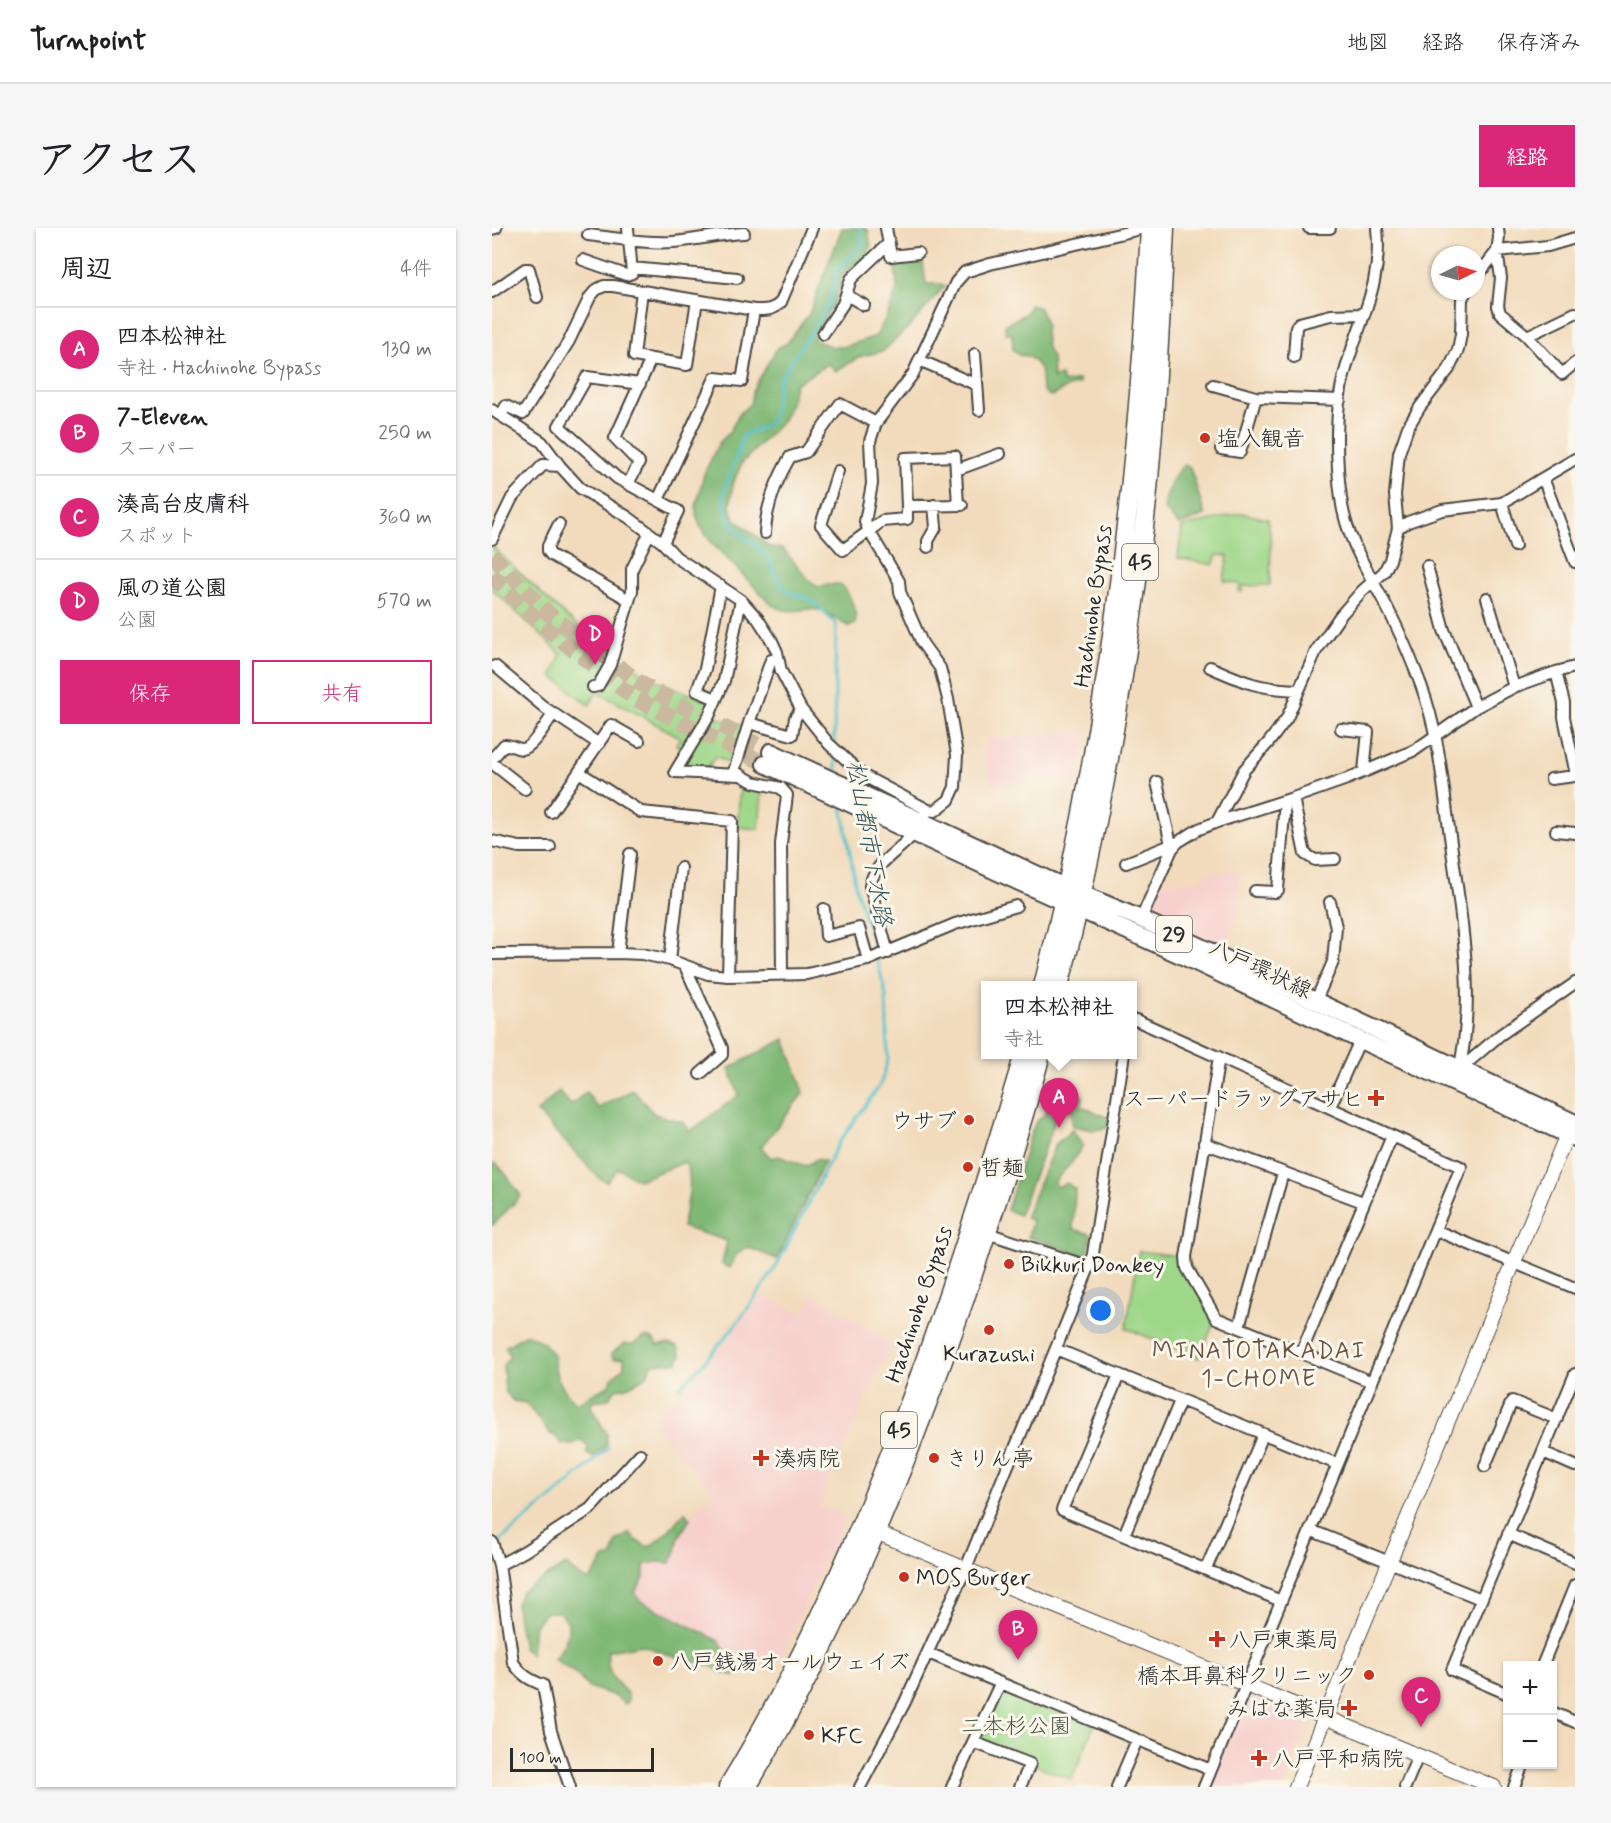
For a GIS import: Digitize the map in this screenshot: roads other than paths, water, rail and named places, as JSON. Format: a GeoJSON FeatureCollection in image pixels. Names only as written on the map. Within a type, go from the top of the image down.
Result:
{"type":"FeatureCollection","features":[{"type":"Feature","properties":{"kind":"highway","name":"Hachinohe Bypass"},"geometry":{"type":"LineString","coordinates":[[1060,981],[1126,538],[1139,406],[1150,228]]}},
{"type":"Feature","properties":{"kind":"highway","name":"Hachinohe Bypass"},"geometry":{"type":"LineString","coordinates":[[1045,981],[1074,898],[1115,729],[1138,578],[1148,491],[1165,228]]}},
{"type":"Feature","properties":{"kind":"highway","name":"Hachinohe Bypass"},"geometry":{"type":"LineString","coordinates":[[747,1787],[810,1672],[868,1529],[954,1277],[1022,1059]]}},
{"type":"Feature","properties":{"kind":"highway","name":"Hachinohe Bypass"},"geometry":{"type":"LineString","coordinates":[[728,1787],[752,1748],[868,1529],[924,1411],[987,1233],[1039,1059]]}},
{"type":"Feature","properties":{"kind":"main road","name":"八戸環状線"},"geometry":{"type":"LineString","coordinates":[[768,758],[922,821],[1360,1040],[1572,1129]]}},
{"type":"Feature","properties":{"kind":"main road","name":"八戸環状線"},"geometry":{"type":"LineString","coordinates":[[1074,898],[1141,919],[1316,1000],[1459,1070],[1572,1129]]}},
{"type":"Feature","properties":{"kind":"street"},"geometry":{"type":"LineString","coordinates":[[583,260],[626,274],[632,273],[628,228]]}},
{"type":"Feature","properties":{"kind":"street"},"geometry":{"type":"LineString","coordinates":[[812,228],[781,302],[776,308],[754,310],[613,286],[604,286],[596,290],[590,297],[569,341],[523,414],[506,406],[495,414],[542,442],[580,488],[628,517],[663,543],[676,557],[741,600],[758,619],[772,641],[781,671],[801,709],[829,744],[864,776],[922,821]]}},
{"type":"Feature","properties":{"kind":"street"},"geometry":{"type":"LineString","coordinates":[[886,228],[891,256],[918,253]]}},
{"type":"Feature","properties":{"kind":"street"},"geometry":{"type":"LineString","coordinates":[[888,953],[870,886],[871,877],[876,867],[905,845],[922,821],[949,800],[955,787],[957,755],[948,699],[940,668],[922,643],[900,592],[898,581],[865,522],[872,484],[870,441],[876,423],[913,374],[956,282],[965,272],[990,264],[1145,228]]}},
{"type":"Feature","properties":{"kind":"street"},"geometry":{"type":"LineString","coordinates":[[1308,228],[1330,228]]}},
{"type":"Feature","properties":{"kind":"street"},"geometry":{"type":"LineString","coordinates":[[1377,228],[1378,264],[1374,286],[1344,375],[1340,400],[1338,425],[1341,499],[1346,522],[1360,559],[1403,642],[1422,686],[1436,734],[1455,868],[1468,987],[1459,1070]]}},
{"type":"Feature","properties":{"kind":"street"},"geometry":{"type":"LineString","coordinates":[[1498,228],[1497,251],[1501,278],[1498,306],[1500,313],[1527,336],[1562,374],[1575,363]]}},
{"type":"Feature","properties":{"kind":"street"},"geometry":{"type":"LineString","coordinates":[[588,235],[629,241],[674,242],[719,234],[744,233]]}},
{"type":"Feature","properties":{"kind":"street"},"geometry":{"type":"LineString","coordinates":[[1485,266],[1497,251],[1548,246],[1575,237]]}},
{"type":"Feature","properties":{"kind":"street"},"geometry":{"type":"LineString","coordinates":[[823,334],[843,304],[851,279],[889,243]]}},
{"type":"Feature","properties":{"kind":"street"},"geometry":{"type":"LineString","coordinates":[[632,268],[737,278]]}},
{"type":"Feature","properties":{"kind":"street"},"geometry":{"type":"LineString","coordinates":[[492,292],[525,269],[529,269],[537,297]]}},
{"type":"Feature","properties":{"kind":"street"},"geometry":{"type":"LineString","coordinates":[[642,291],[634,357],[687,365],[697,300]]}},
{"type":"Feature","properties":{"kind":"street"},"geometry":{"type":"LineString","coordinates":[[846,295],[864,305]]}},
{"type":"Feature","properties":{"kind":"street"},"geometry":{"type":"LineString","coordinates":[[1217,822],[1244,770],[1287,718],[1316,651],[1340,616],[1362,591],[1384,572],[1387,566],[1398,528],[1395,495],[1399,453],[1408,427],[1449,369],[1458,351],[1462,300]]}},
{"type":"Feature","properties":{"kind":"street"},"geometry":{"type":"LineString","coordinates":[[658,500],[715,378],[742,381],[754,310]]}},
{"type":"Feature","properties":{"kind":"street"},"geometry":{"type":"LineString","coordinates":[[1527,336],[1575,313]]}},
{"type":"Feature","properties":{"kind":"street"},"geometry":{"type":"LineString","coordinates":[[1294,357],[1296,327],[1299,323],[1331,315],[1364,314]]}},
{"type":"Feature","properties":{"kind":"street"},"geometry":{"type":"LineString","coordinates":[[975,354],[979,410]]}},
{"type":"Feature","properties":{"kind":"street"},"geometry":{"type":"LineString","coordinates":[[628,484],[639,463],[615,438],[651,359]]}},
{"type":"Feature","properties":{"kind":"street"},"geometry":{"type":"LineString","coordinates":[[919,360],[977,385]]}},
{"type":"Feature","properties":{"kind":"street"},"geometry":{"type":"LineString","coordinates":[[640,384],[587,377],[559,426],[617,478],[678,511],[663,543]]}},
{"type":"Feature","properties":{"kind":"street"},"geometry":{"type":"LineString","coordinates":[[1213,386],[1256,397],[1340,400]]}},
{"type":"Feature","properties":{"kind":"street"},"geometry":{"type":"LineString","coordinates":[[1221,448],[1240,452],[1256,397]]}},
{"type":"Feature","properties":{"kind":"street"},"geometry":{"type":"LineString","coordinates":[[765,533],[765,519],[777,480],[790,457],[806,452],[840,404],[876,423]]}},
{"type":"Feature","properties":{"kind":"street"},"geometry":{"type":"LineString","coordinates":[[956,470],[1000,454]]}},
{"type":"Feature","properties":{"kind":"street"},"geometry":{"type":"LineString","coordinates":[[838,471],[821,525],[843,550],[882,521],[907,519],[905,458],[955,456],[960,505],[907,506]]}},
{"type":"Feature","properties":{"kind":"street"},"geometry":{"type":"LineString","coordinates":[[1398,528],[1442,510],[1502,503],[1575,459]]}},
{"type":"Feature","properties":{"kind":"street"},"geometry":{"type":"LineString","coordinates":[[492,538],[512,498],[527,480],[543,465],[560,466]]}},
{"type":"Feature","properties":{"kind":"street"},"geometry":{"type":"LineString","coordinates":[[1543,478],[1575,562]]}},
{"type":"Feature","properties":{"kind":"street"},"geometry":{"type":"LineString","coordinates":[[1502,503],[1515,546]]}},
{"type":"Feature","properties":{"kind":"street"},"geometry":{"type":"LineString","coordinates":[[928,547],[928,541],[936,526],[934,506]]}},
{"type":"Feature","properties":{"kind":"street"},"geometry":{"type":"LineString","coordinates":[[559,524],[548,546],[551,555],[629,600]]}},
{"type":"Feature","properties":{"kind":"street"},"geometry":{"type":"LineString","coordinates":[[593,687],[598,686],[610,665],[632,591],[632,568],[649,534]]}},
{"type":"Feature","properties":{"kind":"street"},"geometry":{"type":"LineString","coordinates":[[1427,566],[1444,630],[1476,707]]}},
{"type":"Feature","properties":{"kind":"street"},"geometry":{"type":"LineString","coordinates":[[716,699],[697,691],[705,669],[721,586]]}},
{"type":"Feature","properties":{"kind":"street"},"geometry":{"type":"LineString","coordinates":[[1487,598],[1514,687]]}},
{"type":"Feature","properties":{"kind":"street"},"geometry":{"type":"LineString","coordinates":[[739,775],[675,772],[709,716],[724,681],[741,600]]}},
{"type":"Feature","properties":{"kind":"street"},"geometry":{"type":"LineString","coordinates":[[771,660],[734,771],[753,782],[781,788],[787,795],[781,844],[782,975]]}},
{"type":"Feature","properties":{"kind":"street"},"geometry":{"type":"LineString","coordinates":[[495,666],[554,713],[598,744]]}},
{"type":"Feature","properties":{"kind":"street"},"geometry":{"type":"LineString","coordinates":[[1210,667],[1256,686],[1299,690]]}},
{"type":"Feature","properties":{"kind":"street"},"geometry":{"type":"LineString","coordinates":[[1126,863],[1171,847],[1199,829],[1289,800],[1415,750],[1476,707],[1514,687],[1575,667]]}},
{"type":"Feature","properties":{"kind":"street"},"geometry":{"type":"LineString","coordinates":[[1556,672],[1575,770]]}},
{"type":"Feature","properties":{"kind":"street"},"geometry":{"type":"LineString","coordinates":[[750,723],[792,735],[795,718],[801,709]]}},
{"type":"Feature","properties":{"kind":"street"},"geometry":{"type":"LineString","coordinates":[[525,789],[492,761],[504,746],[512,745],[522,749],[530,747],[554,713]]}},
{"type":"Feature","properties":{"kind":"street"},"geometry":{"type":"LineString","coordinates":[[551,812],[611,725],[639,741]]}},
{"type":"Feature","properties":{"kind":"street"},"geometry":{"type":"LineString","coordinates":[[1341,729],[1368,732],[1364,771]]}},
{"type":"Feature","properties":{"kind":"street"},"geometry":{"type":"LineString","coordinates":[[579,772],[641,812],[732,821],[728,976]]}},
{"type":"Feature","properties":{"kind":"street"},"geometry":{"type":"LineString","coordinates":[[1551,779],[1575,776]]}},
{"type":"Feature","properties":{"kind":"street"},"geometry":{"type":"LineString","coordinates":[[1141,919],[1171,847],[1157,782]]}},
{"type":"Feature","properties":{"kind":"street"},"geometry":{"type":"LineString","coordinates":[[1289,800],[1305,854],[1315,860],[1335,858]]}},
{"type":"Feature","properties":{"kind":"street"},"geometry":{"type":"LineString","coordinates":[[1255,891],[1276,892],[1278,890],[1289,800]]}},
{"type":"Feature","properties":{"kind":"street"},"geometry":{"type":"LineString","coordinates":[[1556,831],[1575,833]]}},
{"type":"Feature","properties":{"kind":"street"},"geometry":{"type":"LineString","coordinates":[[492,841],[519,847],[550,847]]}},
{"type":"Feature","properties":{"kind":"street"},"geometry":{"type":"LineString","coordinates":[[618,952],[630,854]]}},
{"type":"Feature","properties":{"kind":"street"},"geometry":{"type":"LineString","coordinates":[[670,960],[681,868]]}},
{"type":"Feature","properties":{"kind":"street"},"geometry":{"type":"LineString","coordinates":[[1316,1000],[1333,963],[1336,927],[1330,902]]}},
{"type":"Feature","properties":{"kind":"street"},"geometry":{"type":"LineString","coordinates":[[492,954],[618,952],[670,960],[708,974],[728,976],[807,974],[868,960],[955,924],[1016,906]]}},
{"type":"Feature","properties":{"kind":"street"},"geometry":{"type":"LineString","coordinates":[[824,909],[826,936],[859,928],[868,960]]}},
{"type":"Feature","properties":{"kind":"street"},"geometry":{"type":"LineString","coordinates":[[685,966],[722,1048],[722,1055],[700,1074]]}},
{"type":"Feature","properties":{"kind":"street"},"geometry":{"type":"LineString","coordinates":[[1459,1070],[1500,1035],[1575,983]]}},
{"type":"Feature","properties":{"kind":"street"},"geometry":{"type":"LineString","coordinates":[[1137,1020],[1461,1167],[1204,1787]]}},
{"type":"Feature","properties":{"kind":"street"},"geometry":{"type":"LineString","coordinates":[[1330,1107],[1360,1040]]}},
{"type":"Feature","properties":{"kind":"street"},"geometry":{"type":"LineString","coordinates":[[1219,1057],[1186,1257],[1187,1268],[1216,1318],[1372,1382]]}},
{"type":"Feature","properties":{"kind":"street"},"geometry":{"type":"LineString","coordinates":[[860,1787],[905,1702],[966,1568],[1090,1267],[1123,1059]]}},
{"type":"Feature","properties":{"kind":"street"},"geometry":{"type":"LineString","coordinates":[[1296,1787],[1513,1262],[1572,1129]]}},
{"type":"Feature","properties":{"kind":"street"},"geometry":{"type":"LineString","coordinates":[[1301,1353],[1392,1136]]}},
{"type":"Feature","properties":{"kind":"street"},"geometry":{"type":"LineString","coordinates":[[1204,1143],[1363,1202]]}},
{"type":"Feature","properties":{"kind":"street"},"geometry":{"type":"LineString","coordinates":[[1239,1327],[1283,1173]]}},
{"type":"Feature","properties":{"kind":"street"},"geometry":{"type":"LineString","coordinates":[[1435,1230],[1575,1288]]}},
{"type":"Feature","properties":{"kind":"street"},"geometry":{"type":"LineString","coordinates":[[987,1233],[1090,1267]]}},
{"type":"Feature","properties":{"kind":"street"},"geometry":{"type":"LineString","coordinates":[[1056,1349],[1337,1464]]}},
{"type":"Feature","properties":{"kind":"street"},"geometry":{"type":"LineString","coordinates":[[1503,1692],[1452,1671],[1575,1374]]}},
{"type":"Feature","properties":{"kind":"street"},"geometry":{"type":"LineString","coordinates":[[1119,1375],[1062,1510],[1281,1601]]}},
{"type":"Feature","properties":{"kind":"street"},"geometry":{"type":"LineString","coordinates":[[1124,1535],[1180,1401]]}},
{"type":"Feature","properties":{"kind":"street"},"geometry":{"type":"LineString","coordinates":[[1485,1466],[1512,1401],[1557,1419]]}},
{"type":"Feature","properties":{"kind":"street"},"geometry":{"type":"LineString","coordinates":[[1206,1569],[1263,1435]]}},
{"type":"Feature","properties":{"kind":"street"},"geometry":{"type":"LineString","coordinates":[[1543,1452],[1575,1466]]}},
{"type":"Feature","properties":{"kind":"street"},"geometry":{"type":"LineString","coordinates":[[499,1565],[590,1509],[640,1454]]}},
{"type":"Feature","properties":{"kind":"street"},"geometry":{"type":"LineString","coordinates":[[868,1529],[1494,1787]]}},
{"type":"Feature","properties":{"kind":"street"},"geometry":{"type":"LineString","coordinates":[[1310,1530],[1481,1599]]}},
{"type":"Feature","properties":{"kind":"street"},"geometry":{"type":"LineString","coordinates":[[1508,1534],[1575,1563]]}},
{"type":"Feature","properties":{"kind":"street"},"geometry":{"type":"LineString","coordinates":[[492,1542],[499,1565],[497,1590],[513,1662],[528,1679],[543,1685],[551,1731],[570,1787]]}},
{"type":"Feature","properties":{"kind":"street"},"geometry":{"type":"LineString","coordinates":[[1544,1661],[1575,1585]]}},
{"type":"Feature","properties":{"kind":"street"},"geometry":{"type":"LineString","coordinates":[[928,1653],[1211,1770]]}},
{"type":"Feature","properties":{"kind":"street"},"geometry":{"type":"LineString","coordinates":[[952,1787],[1000,1684]]}},
{"type":"Feature","properties":{"kind":"street"},"geometry":{"type":"LineString","coordinates":[[1557,1714],[1575,1722]]}},
{"type":"Feature","properties":{"kind":"street"},"geometry":{"type":"LineString","coordinates":[[1117,1787],[1137,1740]]}},
{"type":"Feature","properties":{"kind":"street"},"geometry":{"type":"LineString","coordinates":[[973,1742],[1030,1764],[1020,1787]]}},
{"type":"Feature","properties":{"kind":"street"},"geometry":{"type":"LineString","coordinates":[[1405,1787],[1418,1755]]}},
{"type":"Feature","properties":{"kind":"street"},"geometry":{"type":"LineString","coordinates":[[1514,1787],[1521,1769]]}},
{"type":"Feature","properties":{"kind":"waterway","name":"松山都市下水路"},"geometry":{"type":"LineString","coordinates":[[834,745],[836,624],[810,599],[790,593],[781,586],[766,555],[730,522],[723,494],[744,435],[770,421],[780,379],[829,305],[837,270],[862,246],[861,228]]}},
{"type":"Feature","properties":{"kind":"waterway","name":"松山都市下水路"},"geometry":{"type":"LineString","coordinates":[[835,755],[837,775]]}},
{"type":"Feature","properties":{"kind":"waterway","name":"松山都市下水路"},"geometry":{"type":"LineString","coordinates":[[842,805],[856,888],[876,953]]}},
{"type":"Feature","properties":{"kind":"waterway","name":"松山都市下水路"},"geometry":{"type":"LineString","coordinates":[[679,1388],[744,1314],[777,1265],[838,1144],[880,1085],[888,1060],[886,995],[877,960]]}},
{"type":"Feature","properties":{"kind":"waterway","name":"松山都市下水路"},"geometry":{"type":"LineString","coordinates":[[496,1544],[608,1448]]}},
{"type":"Feature","properties":{"kind":"tunnel"},"geometry":{"type":"LineString","coordinates":[[492,555],[549,614],[643,685],[771,752]]}},
{"type":"Feature","properties":{"kind":"tunnel"},"geometry":{"type":"LineString","coordinates":[[492,575],[540,623],[634,698],[765,764]]}},
{"type":"Feature","properties":{"kind":"place","name":"塩入観音"},"geometry":{"type":"Point","coordinates":[1205,438]}},
{"type":"Feature","properties":{"kind":"place","name":"風の道公園"},"geometry":{"type":"Point","coordinates":[595,665]}},
{"type":"Feature","properties":{"kind":"place","name":"スーパードラッグアサヒ"},"geometry":{"type":"Point","coordinates":[1376,1098]}},
{"type":"Feature","properties":{"kind":"place","name":"ウサブ"},"geometry":{"type":"Point","coordinates":[969,1120]}},
{"type":"Feature","properties":{"kind":"place","name":"四本松神社"},"geometry":{"type":"Point","coordinates":[1059,1128]}},
{"type":"Feature","properties":{"kind":"place","name":"哲麺"},"geometry":{"type":"Point","coordinates":[968,1167]}},
{"type":"Feature","properties":{"kind":"place","name":"Bikkuri Donkey"},"geometry":{"type":"Point","coordinates":[1009,1264]}},
{"type":"Feature","properties":{"kind":"place","name":"Kurazushi"},"geometry":{"type":"Point","coordinates":[989,1330]}},
{"type":"Feature","properties":{"kind":"place","name":"湊病院"},"geometry":{"type":"Point","coordinates":[761,1458]}},
{"type":"Feature","properties":{"kind":"place","name":"きりん亭"},"geometry":{"type":"Point","coordinates":[934,1458]}},
{"type":"Feature","properties":{"kind":"place","name":"MOS Burger"},"geometry":{"type":"Point","coordinates":[904,1577]}},
{"type":"Feature","properties":{"kind":"place","name":"八戸東薬局"},"geometry":{"type":"Point","coordinates":[1217,1639]}},
{"type":"Feature","properties":{"kind":"place","name":"7-Eleven"},"geometry":{"type":"Point","coordinates":[1018,1660]}},
{"type":"Feature","properties":{"kind":"place","name":"八戸銭湯オールウェイズ"},"geometry":{"type":"Point","coordinates":[658,1661]}},
{"type":"Feature","properties":{"kind":"place","name":"橋本耳鼻科クリニック"},"geometry":{"type":"Point","coordinates":[1369,1675]}},
{"type":"Feature","properties":{"kind":"place","name":"みはな薬局"},"geometry":{"type":"Point","coordinates":[1349,1708]}},
{"type":"Feature","properties":{"kind":"place","name":"湊高台皮膚科"},"geometry":{"type":"Point","coordinates":[1421,1727]}},
{"type":"Feature","properties":{"kind":"place","name":"KFC"},"geometry":{"type":"Point","coordinates":[809,1735]}},
{"type":"Feature","properties":{"kind":"place","name":"八戸平和病院"},"geometry":{"type":"Point","coordinates":[1259,1758]}},
{"type":"Feature","properties":{"kind":"district","name":"MINATOTAKADAI 1-CHOME"},"geometry":{"type":"Point","coordinates":[1259,1364]}},
{"type":"Feature","properties":{"kind":"park label","name":"二本杉公園"},"geometry":{"type":"Point","coordinates":[1016,1725]}}]}
